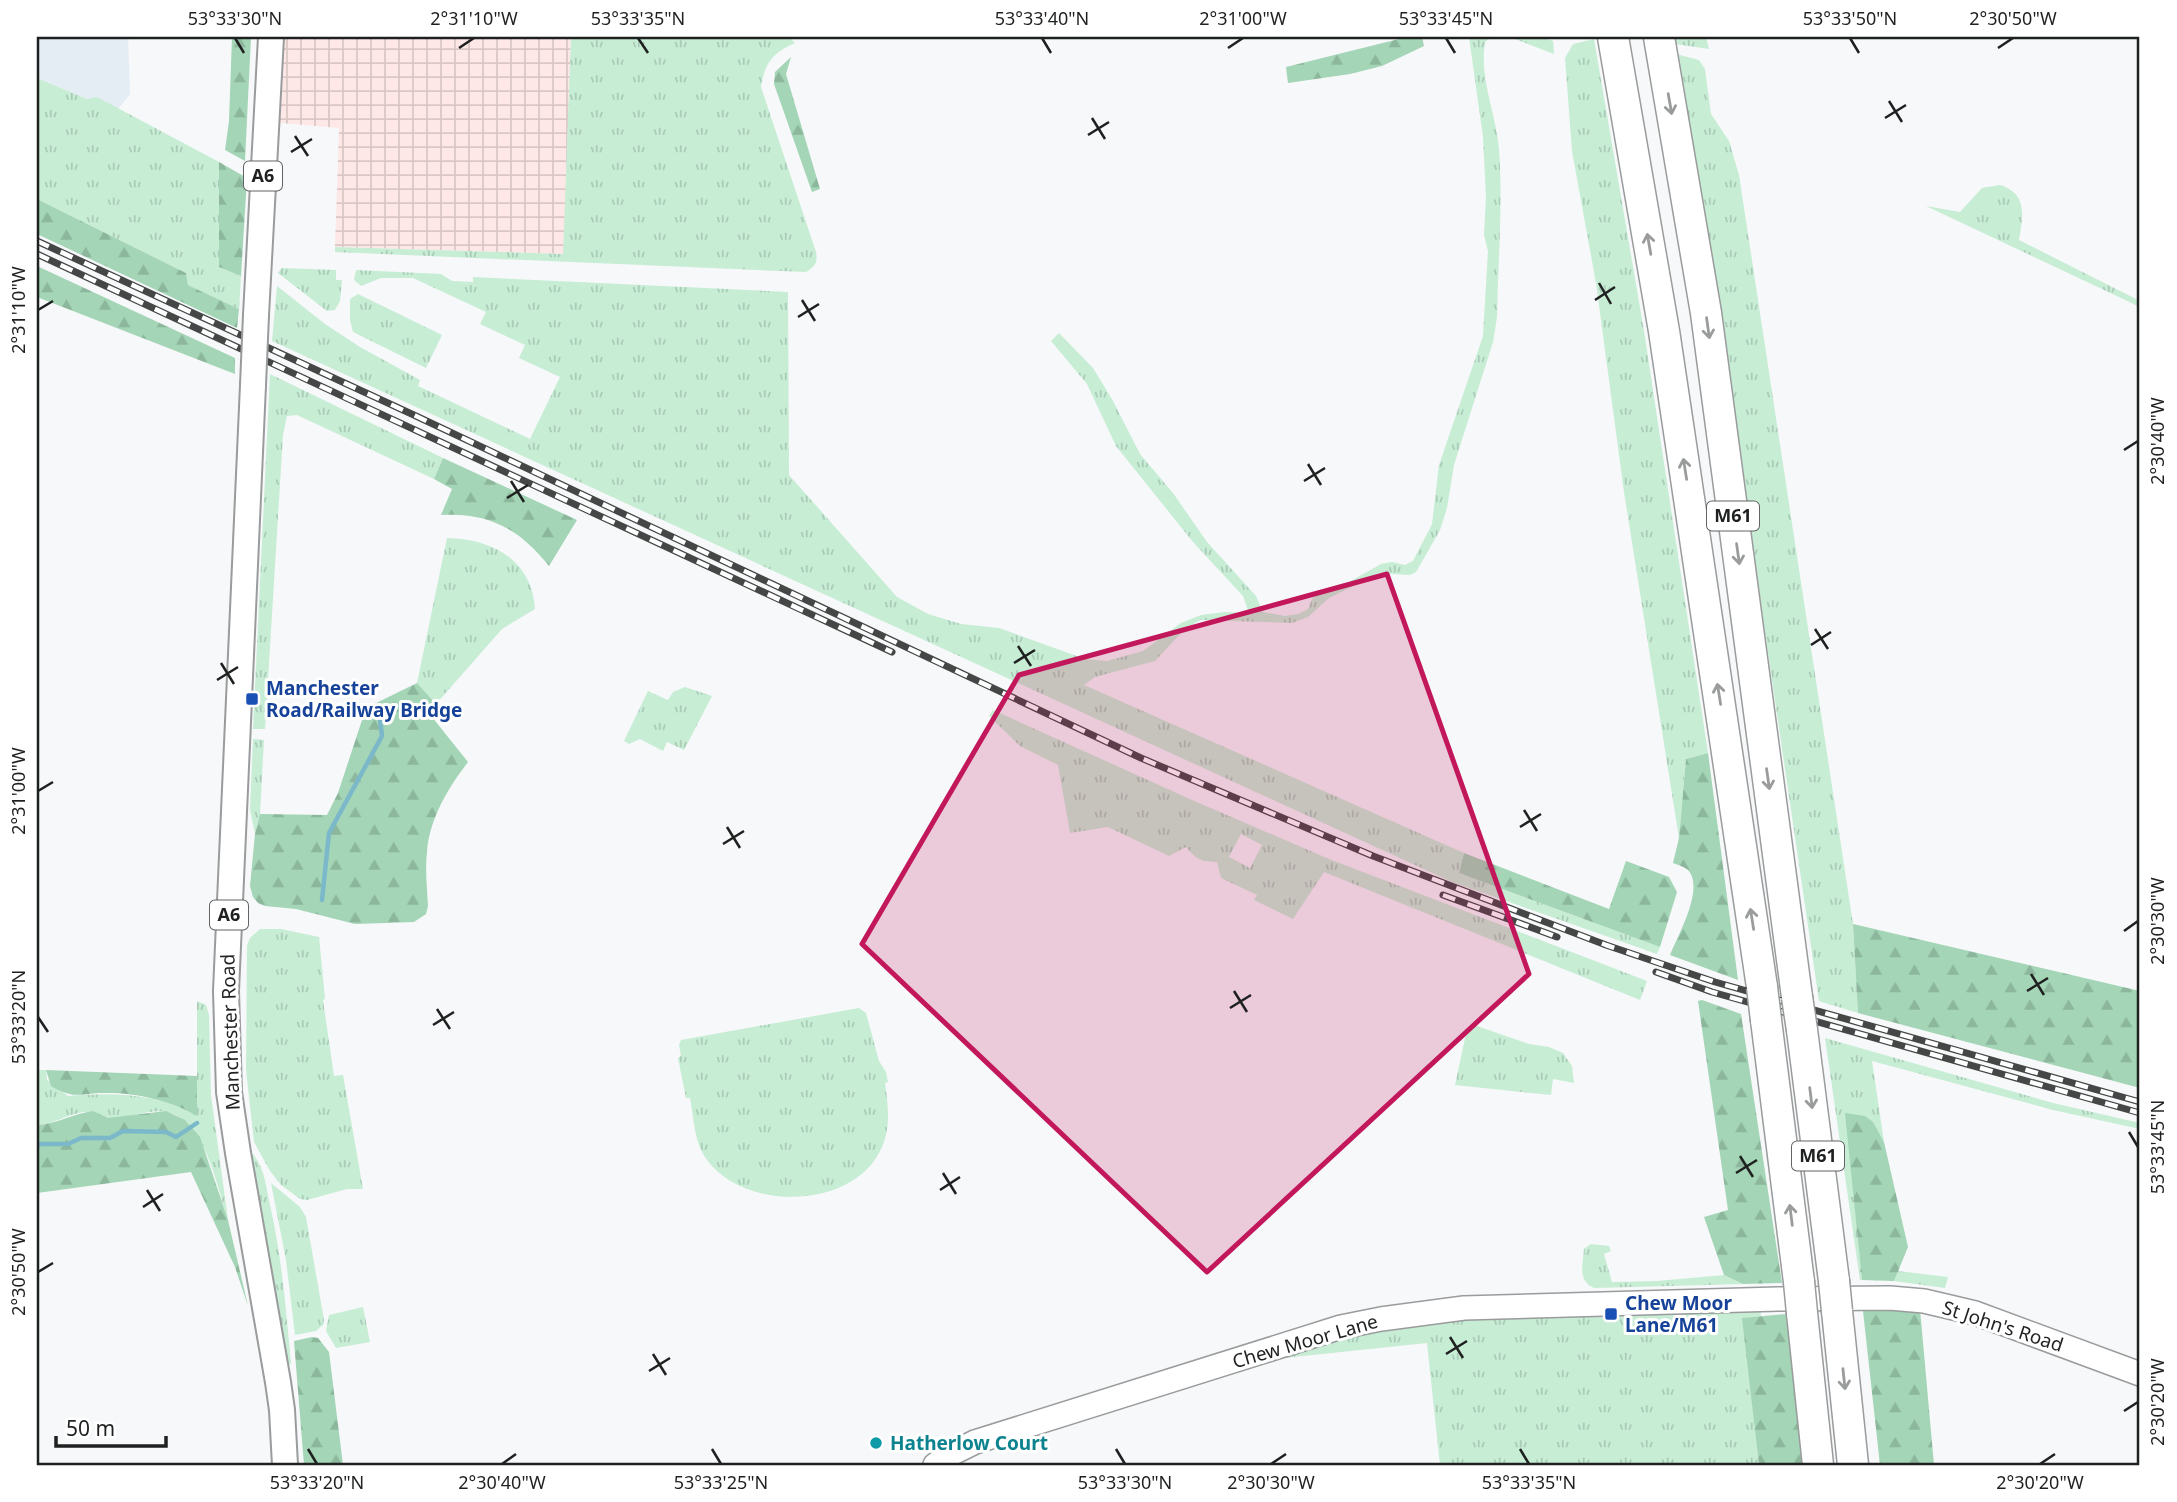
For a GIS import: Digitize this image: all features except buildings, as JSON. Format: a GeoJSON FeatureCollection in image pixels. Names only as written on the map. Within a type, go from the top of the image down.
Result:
{"type":"FeatureCollection","features":[{"type":"Feature","properties":{"kind":"highway","name":"M61"},"geometry":{"type":"LineString","coordinates":[[1613,37],[1664,331],[1762,986],[1793,1298],[1818,1465]]}},
{"type":"Feature","properties":{"kind":"highway","name":"M61"},"geometry":{"type":"LineString","coordinates":[[1659,37],[1706,313],[1802,1030],[1834,1281],[1853,1465]]}},
{"type":"Feature","properties":{"kind":"main road","name":"Manchester Road"},"geometry":{"type":"LineString","coordinates":[[271,37],[228,930],[228,1041],[231,1105],[278,1382],[285,1465]]}},
{"type":"Feature","properties":{"kind":"street","name":"St John's Road"},"geometry":{"type":"LineString","coordinates":[[1793,1298],[1890,1298],[1924,1301],[1975,1313],[2140,1374]]}},
{"type":"Feature","properties":{"kind":"street","name":"Chew Moor Lane"},"geometry":{"type":"LineString","coordinates":[[935,1465],[947,1456],[975,1443],[1275,1346],[1381,1318],[1464,1308],[1793,1298]]}},
{"type":"Feature","properties":{"kind":"highlighted area"},"geometry":{"type":"Polygon","coordinates":[[[1387,574],[1529,974],[1207,1272],[862,944],[1019,675],[1387,574]]]}},
{"type":"Feature","properties":{"kind":"shaded area"},"geometry":{"type":"Polygon","coordinates":[[[37,37],[128,37],[130,94],[118,109],[97,97],[87,99],[37,78],[37,37]]]}},
{"type":"Feature","properties":{"kind":"shaded area"},"geometry":{"type":"Polygon","coordinates":[[[284,37],[571,37],[564,254],[335,247],[339,128],[280,123],[284,37]]]}},
{"type":"Feature","properties":{"kind":"green space"},"geometry":{"type":"Polygon","coordinates":[[[232,37],[251,37],[245,161],[225,150],[229,121],[232,37]]]}},
{"type":"Feature","properties":{"kind":"green space"},"geometry":{"type":"Polygon","coordinates":[[[571,37],[789,37],[795,43],[771,60],[761,87],[816,252],[814,266],[806,272],[335,252],[335,247],[563,254],[571,37]]]}},
{"type":"Feature","properties":{"kind":"green space"},"geometry":{"type":"Polygon","coordinates":[[[1407,37],[1422,37],[1424,46],[1382,66],[1350,74],[1288,83],[1286,67],[1407,37]]]}},
{"type":"Feature","properties":{"kind":"green space"},"geometry":{"type":"Polygon","coordinates":[[[1469,37],[1492,37],[1485,42],[1484,69],[1499,149],[1497,317],[1493,342],[1454,465],[1447,508],[1440,530],[1416,572],[1410,575],[1380,573],[1329,598],[1308,617],[1292,623],[1200,620],[1183,631],[1155,661],[1095,677],[1084,685],[1464,853],[1459,873],[1660,947],[1657,954],[1452,882],[272,341],[277,286],[325,324],[420,380],[418,386],[530,439],[560,377],[519,358],[525,345],[480,324],[486,312],[413,278],[381,278],[361,286],[354,280],[356,270],[441,274],[452,281],[473,282],[473,277],[788,292],[789,475],[897,597],[928,614],[961,624],[999,628],[1085,659],[1107,661],[1143,651],[1181,623],[1201,615],[1249,613],[1243,596],[1193,542],[1116,446],[1087,384],[1051,341],[1059,333],[1093,368],[1140,454],[1173,493],[1207,542],[1256,596],[1263,612],[1285,616],[1298,614],[1308,609],[1313,597],[1325,589],[1349,582],[1381,564],[1392,562],[1405,565],[1413,561],[1432,524],[1439,465],[1483,336],[1488,251],[1484,235],[1486,198],[1483,137],[1469,37]]]}},
{"type":"Feature","properties":{"kind":"green space"},"geometry":{"type":"Polygon","coordinates":[[[1510,37],[1542,37],[1553,41],[1554,54],[1510,37]]]}},
{"type":"Feature","properties":{"kind":"green space"},"geometry":{"type":"Polygon","coordinates":[[[1673,37],[1706,37],[1709,49],[1675,44],[1673,37]]]}},
{"type":"Feature","properties":{"kind":"green space"},"geometry":{"type":"Polygon","coordinates":[[[1594,39],[1644,331],[1708,753],[1686,759],[1679,838],[1624,492],[1596,283],[1572,151],[1565,58],[1573,44],[1594,39]]]}},
{"type":"Feature","properties":{"kind":"green space"},"geometry":{"type":"Polygon","coordinates":[[[1676,54],[1699,60],[1705,69],[1711,114],[1729,141],[1739,175],[1853,924],[1858,1013],[1819,1001],[1725,359],[1676,54]]]}},
{"type":"Feature","properties":{"kind":"green space"},"geometry":{"type":"Polygon","coordinates":[[[791,57],[786,74],[820,189],[812,192],[774,84],[775,72],[791,57]]]}},
{"type":"Feature","properties":{"kind":"green space"},"geometry":{"type":"Polygon","coordinates":[[[37,78],[87,99],[97,97],[219,162],[219,267],[241,276],[239,309],[188,285],[186,273],[37,199],[37,78]]]}},
{"type":"Feature","properties":{"kind":"green space"},"geometry":{"type":"Polygon","coordinates":[[[219,162],[247,178],[241,276],[219,267],[219,162]]]}},
{"type":"Feature","properties":{"kind":"green space"},"geometry":{"type":"Polygon","coordinates":[[[2000,185],[2015,194],[2022,207],[2019,240],[2140,301],[2140,307],[1926,206],[1960,212],[1982,188],[2000,185]]]}},
{"type":"Feature","properties":{"kind":"green space"},"geometry":{"type":"Polygon","coordinates":[[[37,199],[186,273],[188,285],[239,309],[237,328],[37,234],[37,199]]]}},
{"type":"Feature","properties":{"kind":"green space"},"geometry":{"type":"Polygon","coordinates":[[[37,266],[235,358],[235,374],[37,297],[37,266]]]}},
{"type":"Feature","properties":{"kind":"green space"},"geometry":{"type":"Polygon","coordinates":[[[282,268],[336,270],[336,280],[342,280],[340,301],[335,310],[327,311],[278,273],[282,268]]]}},
{"type":"Feature","properties":{"kind":"green space"},"geometry":{"type":"Polygon","coordinates":[[[358,294],[442,335],[426,368],[353,332],[350,299],[358,294]]]}},
{"type":"Feature","properties":{"kind":"green space"},"geometry":{"type":"Polygon","coordinates":[[[270,374],[443,458],[434,479],[297,415],[287,416],[283,435],[265,729],[253,729],[270,374]]]}},
{"type":"Feature","properties":{"kind":"green space"},"geometry":{"type":"Polygon","coordinates":[[[443,458],[577,520],[549,566],[526,542],[502,526],[474,516],[441,515],[452,489],[434,479],[443,458]]]}},
{"type":"Feature","properties":{"kind":"green space"},"geometry":{"type":"Polygon","coordinates":[[[447,538],[480,543],[507,556],[518,565],[526,577],[535,609],[502,629],[436,704],[417,683],[447,538]]]}},
{"type":"Feature","properties":{"kind":"green space"},"geometry":{"type":"Polygon","coordinates":[[[417,683],[436,704],[428,712],[468,762],[447,793],[432,827],[426,858],[426,914],[414,922],[355,924],[296,909],[258,903],[250,886],[255,834],[260,814],[327,815],[338,793],[366,708],[417,683]]]}},
{"type":"Feature","properties":{"kind":"green space"},"geometry":{"type":"Polygon","coordinates":[[[685,687],[712,696],[684,750],[667,742],[663,751],[640,739],[629,744],[624,741],[648,691],[668,700],[673,692],[685,687]]]}},
{"type":"Feature","properties":{"kind":"green space"},"geometry":{"type":"Polygon","coordinates":[[[993,710],[1329,859],[1647,981],[1640,1000],[1324,872],[1293,919],[1254,900],[1257,895],[1221,878],[1217,862],[1199,859],[1186,847],[1169,856],[1108,827],[1070,833],[1058,765],[1020,746],[989,716],[993,710]],[[1241,834],[1229,857],[1250,868],[1262,845],[1241,834]]]}},
{"type":"Feature","properties":{"kind":"green space"},"geometry":{"type":"Polygon","coordinates":[[[253,739],[264,740],[260,814],[255,834],[250,809],[253,739]]]}},
{"type":"Feature","properties":{"kind":"green space"},"geometry":{"type":"Polygon","coordinates":[[[1708,753],[1738,980],[1670,955],[1688,912],[1693,888],[1688,870],[1673,863],[1679,838],[1686,759],[1708,753]]]}},
{"type":"Feature","properties":{"kind":"green space"},"geometry":{"type":"Polygon","coordinates":[[[1464,853],[1609,909],[1626,861],[1669,877],[1677,892],[1660,947],[1459,873],[1464,853]]]}},
{"type":"Feature","properties":{"kind":"green space"},"geometry":{"type":"Polygon","coordinates":[[[1853,924],[2140,991],[2140,1088],[1858,1013],[1853,924]]]}},
{"type":"Feature","properties":{"kind":"green space"},"geometry":{"type":"Polygon","coordinates":[[[260,929],[281,929],[319,937],[323,1000],[334,1076],[343,1075],[363,1189],[347,1189],[307,1200],[300,1199],[281,1185],[254,1142],[246,1070],[247,945],[260,929]]]}},
{"type":"Feature","properties":{"kind":"green space"},"geometry":{"type":"Polygon","coordinates":[[[1702,1000],[1741,1014],[1782,1283],[1743,1284],[1724,1275],[1704,1217],[1728,1210],[1698,1001],[1702,1000]]]}},
{"type":"Feature","properties":{"kind":"green space"},"geometry":{"type":"Polygon","coordinates":[[[197,1001],[206,1005],[209,1015],[211,1095],[228,1220],[201,1141],[180,1118],[160,1111],[115,1118],[83,1112],[37,1125],[37,1070],[46,1070],[47,1080],[68,1096],[101,1094],[150,1098],[197,1115],[197,1001]]]}},
{"type":"Feature","properties":{"kind":"green space"},"geometry":{"type":"Polygon","coordinates":[[[859,1008],[866,1013],[879,1061],[886,1072],[888,1082],[885,1083],[887,1131],[882,1147],[868,1168],[849,1183],[825,1193],[799,1197],[772,1195],[747,1189],[724,1177],[707,1160],[697,1138],[690,1098],[686,1098],[678,1058],[681,1056],[681,1040],[859,1008]]]}},
{"type":"Feature","properties":{"kind":"green space"},"geometry":{"type":"Polygon","coordinates":[[[1474,1025],[1563,1053],[1572,1066],[1574,1083],[1553,1079],[1551,1095],[1455,1085],[1467,1029],[1474,1025]]]}},
{"type":"Feature","properties":{"kind":"green space"},"geometry":{"type":"Polygon","coordinates":[[[1825,1038],[2053,1103],[2140,1123],[2140,1129],[2053,1110],[1872,1061],[1884,1142],[1870,1122],[1860,1116],[1846,1114],[1860,1280],[1825,1038]]]}},
{"type":"Feature","properties":{"kind":"green space"},"geometry":{"type":"Polygon","coordinates":[[[46,1070],[197,1076],[197,1116],[166,1102],[142,1096],[119,1093],[79,1095],[60,1091],[51,1086],[46,1070]]]}},
{"type":"Feature","properties":{"kind":"green space"},"geometry":{"type":"Polygon","coordinates":[[[93,1111],[108,1118],[166,1111],[185,1120],[200,1137],[228,1220],[248,1306],[235,1267],[191,1172],[37,1193],[37,1125],[93,1111]]]}},
{"type":"Feature","properties":{"kind":"green space"},"geometry":{"type":"Polygon","coordinates":[[[1845,1113],[1865,1116],[1873,1122],[1884,1142],[1908,1247],[1894,1281],[1862,1280],[1845,1113]]]}},
{"type":"Feature","properties":{"kind":"green space"},"geometry":{"type":"Polygon","coordinates":[[[249,1154],[253,1154],[263,1172],[274,1225],[281,1264],[291,1363],[288,1366],[249,1154]]]}},
{"type":"Feature","properties":{"kind":"green space"},"geometry":{"type":"Polygon","coordinates":[[[271,1183],[300,1207],[306,1217],[324,1320],[323,1325],[316,1331],[295,1335],[286,1260],[271,1183]]]}},
{"type":"Feature","properties":{"kind":"green space"},"geometry":{"type":"Polygon","coordinates":[[[1591,1244],[1609,1246],[1611,1251],[1604,1254],[1612,1282],[1724,1275],[1743,1284],[1594,1288],[1585,1281],[1582,1272],[1584,1249],[1591,1244]]]}},
{"type":"Feature","properties":{"kind":"green space"},"geometry":{"type":"Polygon","coordinates":[[[1898,1271],[1948,1277],[1945,1288],[1894,1281],[1898,1271]]]}},
{"type":"Feature","properties":{"kind":"green space"},"geometry":{"type":"Polygon","coordinates":[[[363,1307],[370,1342],[336,1348],[326,1331],[329,1315],[363,1307]]]}},
{"type":"Feature","properties":{"kind":"green space"},"geometry":{"type":"Polygon","coordinates":[[[1760,1307],[1761,1316],[1743,1319],[1759,1465],[1440,1465],[1427,1343],[1274,1359],[1340,1336],[1427,1321],[1605,1313],[1606,1316],[1625,1316],[1626,1312],[1760,1307]]]}},
{"type":"Feature","properties":{"kind":"green space"},"geometry":{"type":"Polygon","coordinates":[[[1920,1309],[1934,1465],[1880,1465],[1863,1311],[1920,1309]]]}},
{"type":"Feature","properties":{"kind":"green space"},"geometry":{"type":"Polygon","coordinates":[[[1786,1314],[1803,1465],[1759,1465],[1742,1318],[1786,1314]]]}},
{"type":"Feature","properties":{"kind":"green space"},"geometry":{"type":"Polygon","coordinates":[[[318,1338],[329,1352],[343,1465],[304,1465],[294,1341],[318,1338]]]}},
{"type":"Feature","properties":{"kind":"waterway"},"geometry":{"type":"LineString","coordinates":[[322,900],[329,833],[382,736],[379,711],[403,705]]}},
{"type":"Feature","properties":{"kind":"waterway"},"geometry":{"type":"LineString","coordinates":[[37,1147],[40,1144],[68,1144],[81,1138],[110,1138],[123,1131],[166,1132],[176,1137],[197,1123]]}},
{"type":"Feature","properties":{"kind":"railway"},"geometry":{"type":"LineString","coordinates":[[37,241],[416,416],[1141,758],[1373,856],[1606,945],[1715,982],[2140,1102]]}},
{"type":"Feature","properties":{"kind":"railway"},"geometry":{"type":"LineString","coordinates":[[37,254],[892,652]]}},
{"type":"Feature","properties":{"kind":"railway"},"geometry":{"type":"LineString","coordinates":[[1443,895],[1557,937]]}},
{"type":"Feature","properties":{"kind":"railway"},"geometry":{"type":"LineString","coordinates":[[1656,972],[1712,992],[2140,1113]]}},
{"type":"Feature","properties":{"kind":"place","name":"Manchester Road/Railway Bridge"},"geometry":{"type":"Point","coordinates":[252,699]}},
{"type":"Feature","properties":{"kind":"place","name":"Chew Moor Lane/M61"},"geometry":{"type":"Point","coordinates":[1611,1314]}},
{"type":"Feature","properties":{"kind":"place","name":"Hatherlow Court"},"geometry":{"type":"Point","coordinates":[876,1443]}}]}
